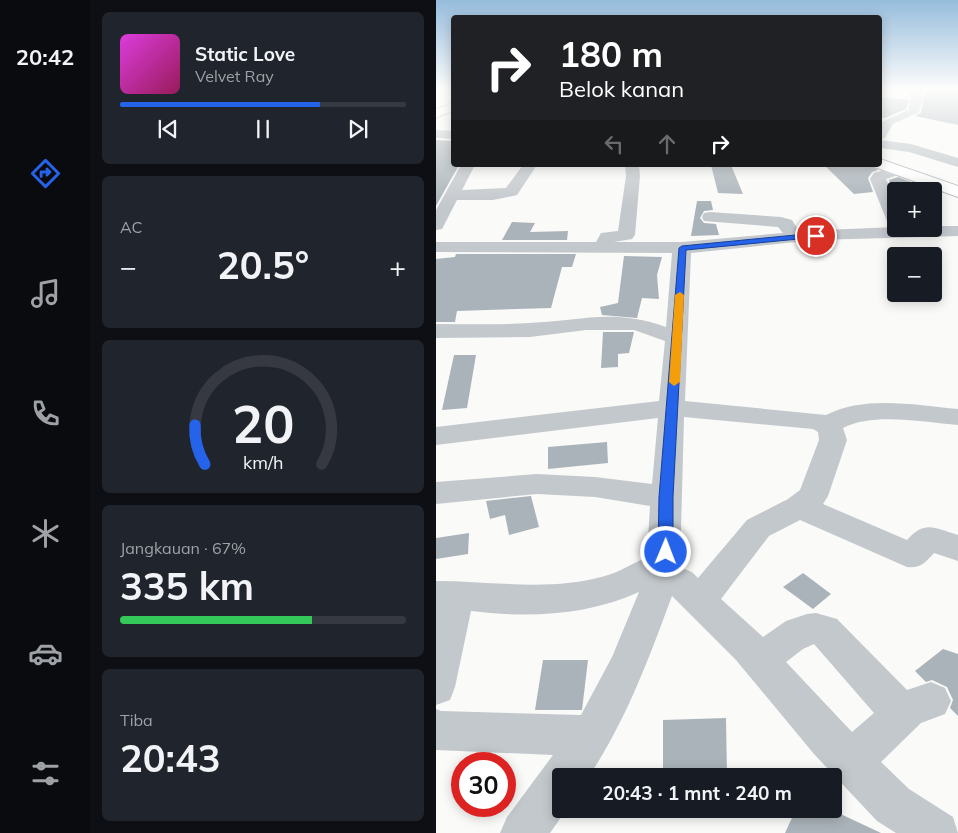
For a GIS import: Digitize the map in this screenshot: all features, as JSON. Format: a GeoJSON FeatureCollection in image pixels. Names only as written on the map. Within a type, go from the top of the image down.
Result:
{"type":"FeatureCollection","features":[{"type":"Feature","properties":{"kind":"highway"},"geometry":{"type":"LineString","coordinates":[[882,165],[958,192]]}},
{"type":"Feature","properties":{"kind":"street"},"geometry":{"type":"LineString","coordinates":[[436,134],[451,135]]}},
{"type":"Feature","properties":{"kind":"street"},"geometry":{"type":"LineString","coordinates":[[882,144],[911,148],[958,163]]}},
{"type":"Feature","properties":{"kind":"street"},"geometry":{"type":"LineString","coordinates":[[882,157],[958,155]]}},
{"type":"Feature","properties":{"kind":"street"},"geometry":{"type":"LineString","coordinates":[[436,225],[467,167]]}},
{"type":"Feature","properties":{"kind":"street"},"geometry":{"type":"LineString","coordinates":[[453,196],[493,195],[511,192],[529,167]]}},
{"type":"Feature","properties":{"kind":"street"},"geometry":{"type":"LineString","coordinates":[[603,247],[607,237],[626,235],[633,176],[632,167]]}},
{"type":"Feature","properties":{"kind":"street"},"geometry":{"type":"LineString","coordinates":[[887,200],[878,179],[879,176],[899,170]]}},
{"type":"Feature","properties":{"kind":"street"},"geometry":{"type":"LineString","coordinates":[[710,217],[781,222],[786,224],[794,238]]}},
{"type":"Feature","properties":{"kind":"street"},"geometry":{"type":"LineString","coordinates":[[436,247],[682,248],[887,228]]}},
{"type":"Feature","properties":{"kind":"street"},"geometry":{"type":"LineString","coordinates":[[942,230],[958,231]]}},
{"type":"Feature","properties":{"kind":"street"},"geometry":{"type":"LineString","coordinates":[[682,248],[678,338],[666,497],[681,584],[760,661],[893,805],[937,833]]}},
{"type":"Feature","properties":{"kind":"street"},"geometry":{"type":"LineString","coordinates":[[436,331],[530,330],[586,323],[621,323],[636,324],[678,338]]}},
{"type":"Feature","properties":{"kind":"street"},"geometry":{"type":"LineString","coordinates":[[436,436],[672,408],[817,421],[827,425],[832,431],[834,440],[813,496],[799,507],[758,528],[744,543],[681,584],[628,666],[592,736],[570,768]]}},
{"type":"Feature","properties":{"kind":"street"},"geometry":{"type":"LineString","coordinates":[[827,425],[846,415],[855,413],[908,412],[958,416]]}},
{"type":"Feature","properties":{"kind":"street"},"geometry":{"type":"LineString","coordinates":[[436,493],[537,484],[595,487],[666,497]]}},
{"type":"Feature","properties":{"kind":"street"},"geometry":{"type":"LineString","coordinates":[[799,507],[913,556],[928,538],[958,548]]}},
{"type":"Feature","properties":{"kind":"street"},"geometry":{"type":"LineString","coordinates":[[436,687],[447,595],[506,601],[568,597],[608,589],[681,584]]}},
{"type":"Feature","properties":{"kind":"street"},"geometry":{"type":"LineString","coordinates":[[760,661],[802,630],[817,626],[917,707],[851,761]]}},
{"type":"Feature","properties":{"kind":"street"},"geometry":{"type":"LineString","coordinates":[[436,729],[438,731],[592,736]]}},
{"type":"Feature","properties":{"kind":"street"},"geometry":{"type":"LineString","coordinates":[[523,833],[552,793]]}},
{"type":"Feature","properties":{"kind":"building"},"geometry":{"type":"Polygon","coordinates":[[[436,140],[451,141],[451,167],[458,167],[436,206],[436,140]]]}},
{"type":"Feature","properties":{"kind":"building"},"geometry":{"type":"Polygon","coordinates":[[[712,167],[732,167],[743,194],[718,193],[712,167]]]}},
{"type":"Feature","properties":{"kind":"building"},"geometry":{"type":"Polygon","coordinates":[[[826,167],[874,167],[878,170],[872,172],[868,178],[873,192],[854,194],[826,167]]]}},
{"type":"Feature","properties":{"kind":"building"},"geometry":{"type":"Polygon","coordinates":[[[898,177],[911,182],[890,182],[889,180],[898,177]]]}},
{"type":"Feature","properties":{"kind":"building"},"geometry":{"type":"Polygon","coordinates":[[[697,201],[711,201],[713,210],[704,211],[700,218],[704,223],[716,224],[719,235],[691,236],[697,201]]]}},
{"type":"Feature","properties":{"kind":"building"},"geometry":{"type":"Polygon","coordinates":[[[512,222],[535,223],[530,232],[568,231],[567,240],[502,240],[512,222]]]}},
{"type":"Feature","properties":{"kind":"building"},"geometry":{"type":"Polygon","coordinates":[[[456,254],[576,254],[572,267],[562,267],[551,308],[457,311],[455,322],[436,322],[436,259],[455,257],[456,254]]]}},
{"type":"Feature","properties":{"kind":"building"},"geometry":{"type":"Polygon","coordinates":[[[624,256],[662,257],[657,275],[659,299],[642,298],[637,318],[602,315],[600,307],[618,303],[624,256]]]}},
{"type":"Feature","properties":{"kind":"building"},"geometry":{"type":"Polygon","coordinates":[[[603,332],[634,332],[629,353],[618,354],[618,367],[601,368],[603,332]]]}},
{"type":"Feature","properties":{"kind":"building"},"geometry":{"type":"Polygon","coordinates":[[[454,355],[476,355],[467,408],[442,410],[454,355]]]}},
{"type":"Feature","properties":{"kind":"building"},"geometry":{"type":"Polygon","coordinates":[[[607,442],[608,463],[548,469],[548,447],[607,442]]]}},
{"type":"Feature","properties":{"kind":"building"},"geometry":{"type":"Polygon","coordinates":[[[531,496],[539,527],[509,535],[505,515],[490,519],[486,501],[531,496]]]}},
{"type":"Feature","properties":{"kind":"building"},"geometry":{"type":"Polygon","coordinates":[[[469,533],[468,554],[436,559],[436,538],[469,533]]]}},
{"type":"Feature","properties":{"kind":"building"},"geometry":{"type":"Polygon","coordinates":[[[803,573],[831,594],[813,609],[783,587],[803,573]]]}},
{"type":"Feature","properties":{"kind":"building"},"geometry":{"type":"Polygon","coordinates":[[[943,649],[958,654],[958,716],[950,708],[953,700],[947,687],[932,680],[926,682],[915,671],[943,649]]]}},
{"type":"Feature","properties":{"kind":"building"},"geometry":{"type":"Polygon","coordinates":[[[543,660],[588,660],[582,710],[535,710],[543,660]]]}},
{"type":"Feature","properties":{"kind":"building"},"geometry":{"type":"Polygon","coordinates":[[[726,718],[727,768],[663,768],[663,720],[726,718]]]}},
{"type":"Feature","properties":{"kind":"building"},"geometry":{"type":"Polygon","coordinates":[[[842,815],[881,833],[785,833],[792,818],[842,818],[842,815]]]}},
{"type":"Feature","properties":{"kind":"slow traffic"},"geometry":{"type":"LineString","coordinates":[[674,382],[680,295]]}},
{"type":"Feature","properties":{"kind":"route"},"geometry":{"type":"LineString","coordinates":[[666,552],[666,497],[678,338],[682,248],[816,236]]}}]}
